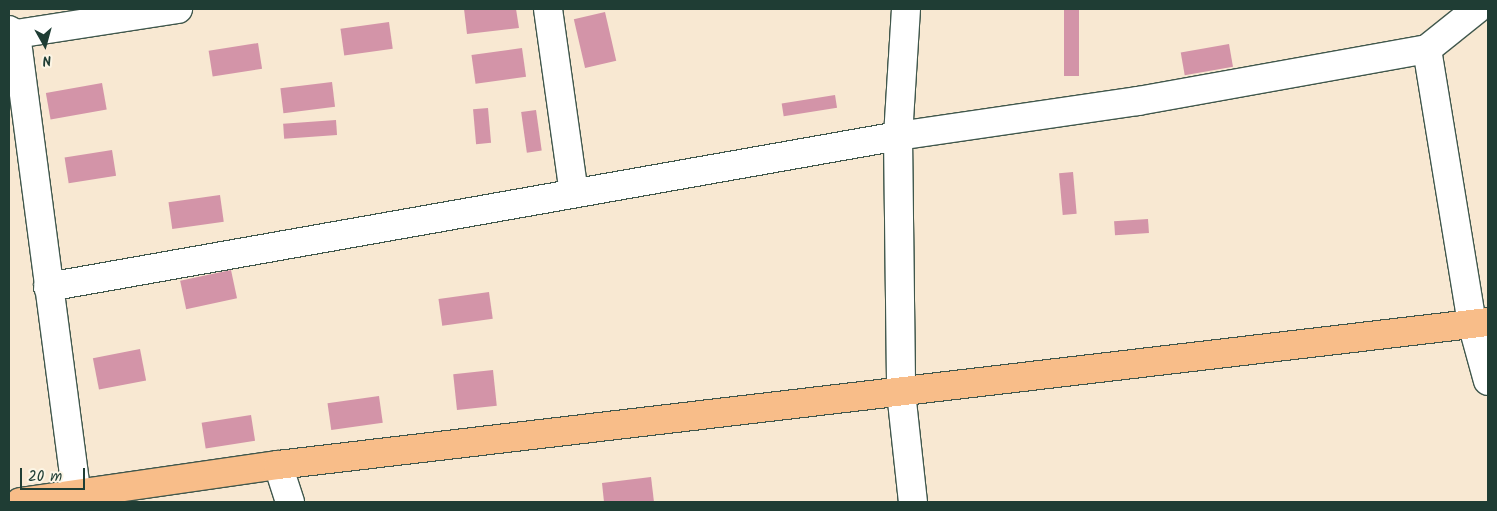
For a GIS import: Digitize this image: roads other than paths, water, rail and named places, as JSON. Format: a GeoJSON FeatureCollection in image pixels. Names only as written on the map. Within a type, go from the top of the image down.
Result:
{"type":"FeatureCollection","features":[{"type":"Feature","properties":{"kind":"main road"},"geometry":{"type":"LineString","coordinates":[[20,502],[78,499],[278,465],[1480,322]]}},
{"type":"Feature","properties":{"kind":"street"},"geometry":{"type":"LineString","coordinates":[[78,499],[12,32],[178,9]]}},
{"type":"Feature","properties":{"kind":"street"},"geometry":{"type":"LineString","coordinates":[[548,9],[574,193]]}},
{"type":"Feature","properties":{"kind":"street"},"geometry":{"type":"LineString","coordinates":[[906,9],[898,136],[901,392],[913,502]]}},
{"type":"Feature","properties":{"kind":"street"},"geometry":{"type":"LineString","coordinates":[[48,286],[898,136],[1138,101],[1427,49],[1477,9]]}},
{"type":"Feature","properties":{"kind":"street"},"geometry":{"type":"LineString","coordinates":[[1427,49],[1480,322],[1488,381]]}},
{"type":"Feature","properties":{"kind":"street"},"geometry":{"type":"LineString","coordinates":[[278,465],[290,502]]}}]}
